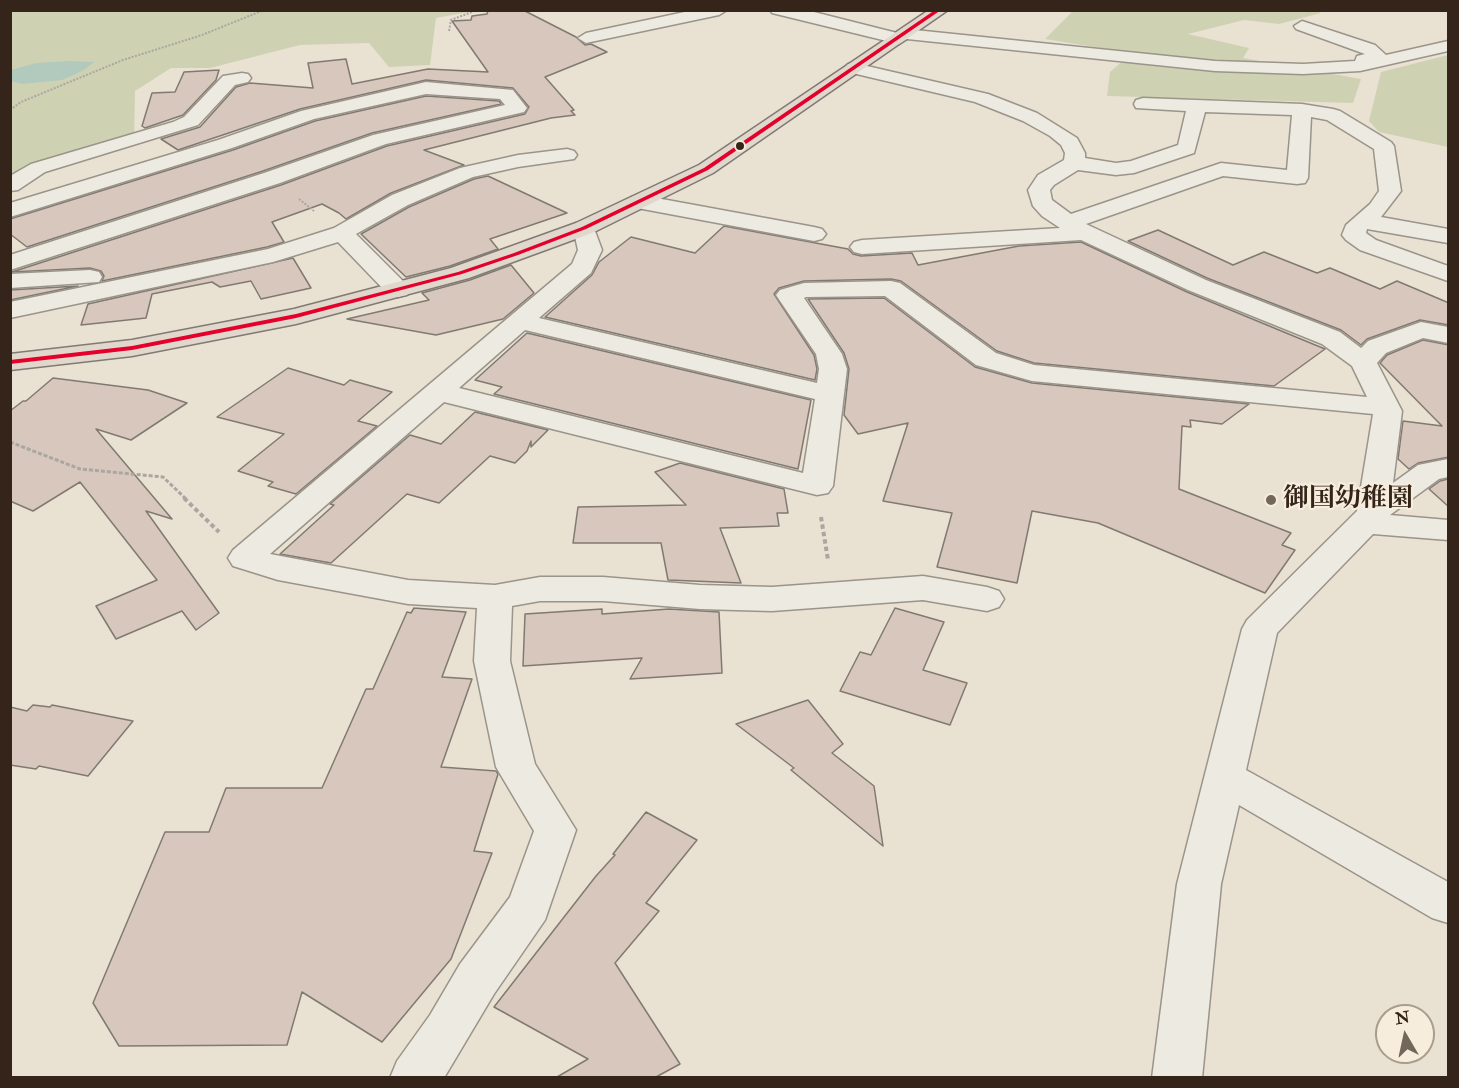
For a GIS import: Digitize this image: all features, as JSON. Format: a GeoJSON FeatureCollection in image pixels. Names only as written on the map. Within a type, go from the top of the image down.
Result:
{"type":"FeatureCollection","features":[{"type":"Feature","properties":{"kind":"main road"},"geometry":{"type":"LineString","coordinates":[[10,362],[142,346],[296,316],[460,273],[584,228],[706,169],[915,24]]}},
{"type":"Feature","properties":{"kind":"street"},"geometry":{"type":"LineString","coordinates":[[586,38],[718,10]]}},
{"type":"Feature","properties":{"kind":"street"},"geometry":{"type":"LineString","coordinates":[[778,10],[915,24],[1215,66],[1303,69],[1360,66],[1449,46]]}},
{"type":"Feature","properties":{"kind":"street"},"geometry":{"type":"LineString","coordinates":[[1302,26],[1369,49],[1378,56],[1354,62],[1360,66]]}},
{"type":"Feature","properties":{"kind":"street"},"geometry":{"type":"LineString","coordinates":[[854,68],[981,98],[1011,109],[1058,132],[1070,142],[1075,153],[1074,163]]}},
{"type":"Feature","properties":{"kind":"street"},"geometry":{"type":"LineString","coordinates":[[10,185],[38,168],[191,121],[229,80],[242,78]]}},
{"type":"Feature","properties":{"kind":"street"},"geometry":{"type":"LineString","coordinates":[[10,210],[225,144],[308,115],[426,88],[506,94],[517,108],[380,139],[272,178],[10,263]]}},
{"type":"Feature","properties":{"kind":"street"},"geometry":{"type":"LineString","coordinates":[[1143,104],[1302,110],[1333,115],[1384,146],[1390,191],[1378,208],[1357,225],[1354,236],[1368,245],[1449,274]]}},
{"type":"Feature","properties":{"kind":"street"},"geometry":{"type":"LineString","coordinates":[[1197,107],[1187,149],[1134,167],[1116,169],[1074,163],[1046,180],[1039,190],[1041,201],[1076,228],[1197,285],[1331,338],[1363,362],[1388,411],[1369,518]]}},
{"type":"Feature","properties":{"kind":"street"},"geometry":{"type":"LineString","coordinates":[[862,247],[1076,228],[1221,169],[1296,178],[1302,110]]}},
{"type":"Feature","properties":{"kind":"street"},"geometry":{"type":"LineString","coordinates":[[10,310],[273,255],[342,233],[409,195],[467,172],[518,161],[567,155]]}},
{"type":"Feature","properties":{"kind":"street"},"geometry":{"type":"LineString","coordinates":[[640,202],[814,234]]}},
{"type":"Feature","properties":{"kind":"street"},"geometry":{"type":"LineString","coordinates":[[1362,221],[1449,236]]}},
{"type":"Feature","properties":{"kind":"street"},"geometry":{"type":"LineString","coordinates":[[245,558],[582,268],[590,250],[584,228]]}},
{"type":"Feature","properties":{"kind":"street"},"geometry":{"type":"LineString","coordinates":[[342,233],[398,290]]}},
{"type":"Feature","properties":{"kind":"street"},"geometry":{"type":"LineString","coordinates":[[10,280],[130,275],[162,278]]}},
{"type":"Feature","properties":{"kind":"street"},"geometry":{"type":"LineString","coordinates":[[439,392],[817,486],[833,369],[829,354],[789,295],[804,290],[891,288],[986,359],[1032,373],[1385,407]]}},
{"type":"Feature","properties":{"kind":"street"},"geometry":{"type":"LineString","coordinates":[[519,321],[830,394]]}},
{"type":"Feature","properties":{"kind":"street"},"geometry":{"type":"LineString","coordinates":[[1363,362],[1377,347],[1421,330],[1449,335]]}},
{"type":"Feature","properties":{"kind":"street"},"geometry":{"type":"LineString","coordinates":[[1177,1077],[1199,884],[1260,629],[1369,518],[1429,472],[1449,468]]}},
{"type":"Feature","properties":{"kind":"street"},"geometry":{"type":"LineString","coordinates":[[1369,518],[1449,530]]}},
{"type":"Feature","properties":{"kind":"street"},"geometry":{"type":"LineString","coordinates":[[245,558],[278,569],[408,592],[495,597],[540,589],[603,589],[700,597],[772,599],[923,588],[987,598]]}},
{"type":"Feature","properties":{"kind":"street"},"geometry":{"type":"LineString","coordinates":[[415,1077],[447,1031],[477,979],[529,906],[555,830],[516,767],[492,661],[495,597]]}},
{"type":"Feature","properties":{"kind":"street"},"geometry":{"type":"LineString","coordinates":[[1224,777],[1449,904]]}},
{"type":"Feature","properties":{"kind":"path"},"geometry":{"type":"LineString","coordinates":[[10,110],[21,102],[123,60],[201,35],[264,10]]}},
{"type":"Feature","properties":{"kind":"path"},"geometry":{"type":"LineString","coordinates":[[449,32],[451,20],[477,10]]}},
{"type":"Feature","properties":{"kind":"path"},"geometry":{"type":"LineString","coordinates":[[10,442],[80,469],[163,477],[245,558]]}},
{"type":"Feature","properties":{"kind":"path"},"geometry":{"type":"LineString","coordinates":[[817,486],[827,556],[842,594]]}},
{"type":"Feature","properties":{"kind":"shaded area"},"geometry":{"type":"Polygon","coordinates":[[[11,11],[474,11],[436,18],[430,65],[389,67],[369,43],[300,45],[210,68],[171,68],[135,91],[134,139],[11,179],[11,11]]]}},
{"type":"Feature","properties":{"kind":"shaded area"},"geometry":{"type":"Polygon","coordinates":[[[1073,11],[1316,11],[1321,13],[1279,24],[1244,20],[1188,34],[1249,48],[1243,58],[1361,79],[1353,103],[1107,96],[1110,72],[1132,53],[1045,39],[1073,11]]]}},
{"type":"Feature","properties":{"kind":"shaded area"},"geometry":{"type":"Polygon","coordinates":[[[1448,55],[1448,147],[1379,132],[1369,121],[1381,72],[1448,55]]]}},
{"type":"Feature","properties":{"kind":"shaded area"},"geometry":{"type":"Polygon","coordinates":[[[94,62],[84,70],[62,80],[22,84],[11,81],[11,70],[36,63],[94,62]]]}},
{"type":"Feature","properties":{"kind":"building"},"geometry":{"type":"Polygon","coordinates":[[[488,10],[523,10],[576,37],[585,45],[591,44],[607,52],[545,77],[574,110],[571,111],[575,115],[551,118],[424,150],[464,165],[391,193],[346,219],[322,204],[272,222],[284,242],[267,247],[102,281],[104,276],[101,271],[90,268],[12,272],[281,185],[387,146],[525,114],[529,107],[513,88],[426,80],[300,109],[178,150],[161,139],[200,127],[236,87],[250,83],[313,88],[308,63],[346,59],[352,84],[428,69],[488,72],[452,21],[471,20],[472,16],[487,14],[488,10]]]}},
{"type":"Feature","properties":{"kind":"building"},"geometry":{"type":"Polygon","coordinates":[[[219,70],[216,80],[183,115],[145,128],[142,126],[152,93],[175,92],[184,72],[219,70]]]}},
{"type":"Feature","properties":{"kind":"building"},"geometry":{"type":"Polygon","coordinates":[[[426,96],[499,101],[501,104],[372,133],[263,171],[27,247],[10,234],[10,219],[233,150],[315,121],[426,96]]]}},
{"type":"Feature","properties":{"kind":"building"},"geometry":{"type":"Polygon","coordinates":[[[488,176],[567,213],[490,239],[498,249],[450,266],[406,277],[361,234],[409,207],[474,179],[488,176]]]}},
{"type":"Feature","properties":{"kind":"building"},"geometry":{"type":"Polygon","coordinates":[[[724,226],[848,249],[853,254],[861,256],[912,253],[918,265],[1019,246],[1081,242],[1187,292],[1325,349],[1274,386],[1034,363],[997,351],[901,281],[891,279],[804,281],[779,288],[774,294],[814,355],[817,369],[815,380],[545,317],[592,275],[599,262],[631,237],[695,253],[724,226]]]}},
{"type":"Feature","properties":{"kind":"building"},"geometry":{"type":"Polygon","coordinates":[[[1158,230],[1233,265],[1264,252],[1317,273],[1330,268],[1380,289],[1397,281],[1449,303],[1449,325],[1420,320],[1367,339],[1361,345],[1341,330],[1207,278],[1128,241],[1158,230]]]}},
{"type":"Feature","properties":{"kind":"building"},"geometry":{"type":"Polygon","coordinates":[[[293,258],[311,288],[261,299],[251,281],[220,287],[212,282],[152,294],[146,318],[81,325],[88,304],[293,258]]]}},
{"type":"Feature","properties":{"kind":"building"},"geometry":{"type":"Polygon","coordinates":[[[511,265],[534,293],[503,319],[436,335],[347,319],[429,300],[422,293],[470,280],[511,265]]]}},
{"type":"Feature","properties":{"kind":"building"},"geometry":{"type":"Polygon","coordinates":[[[78,286],[10,300],[10,290],[78,286]]]}},
{"type":"Feature","properties":{"kind":"building"},"geometry":{"type":"Polygon","coordinates":[[[884,298],[975,367],[1032,383],[1249,404],[1222,424],[1190,420],[1191,427],[1182,426],[1179,489],[1291,533],[1282,545],[1295,550],[1265,593],[1098,523],[1032,511],[1017,583],[937,567],[952,513],[883,501],[908,423],[858,434],[844,415],[849,369],[844,353],[808,299],[884,298]]]}},
{"type":"Feature","properties":{"kind":"building"},"geometry":{"type":"Polygon","coordinates":[[[527,333],[811,400],[798,469],[494,394],[502,387],[475,380],[527,333]]]}},
{"type":"Feature","properties":{"kind":"building"},"geometry":{"type":"Polygon","coordinates":[[[1423,340],[1449,345],[1449,457],[1418,463],[1409,469],[1398,459],[1403,421],[1442,426],[1380,363],[1387,355],[1423,340]]]}},
{"type":"Feature","properties":{"kind":"building"},"geometry":{"type":"Polygon","coordinates":[[[288,368],[344,385],[350,380],[392,392],[358,421],[377,426],[296,494],[268,486],[273,482],[238,471],[284,434],[217,417],[288,368]]]}},
{"type":"Feature","properties":{"kind":"building"},"geometry":{"type":"Polygon","coordinates":[[[53,378],[148,390],[187,403],[131,440],[96,429],[172,519],[146,511],[219,613],[196,630],[182,611],[116,639],[96,606],[157,580],[80,482],[33,511],[10,501],[10,411],[26,401],[53,378]]]}},
{"type":"Feature","properties":{"kind":"building"},"geometry":{"type":"Polygon","coordinates":[[[475,412],[548,430],[531,447],[531,441],[527,451],[515,463],[490,456],[439,503],[407,494],[331,563],[280,554],[334,505],[330,504],[410,435],[441,444],[475,412]]]}},
{"type":"Feature","properties":{"kind":"building"},"geometry":{"type":"Polygon","coordinates":[[[680,463],[784,489],[788,513],[777,513],[779,526],[720,528],[741,583],[668,580],[661,543],[573,543],[578,507],[686,505],[655,472],[680,463]]]}},
{"type":"Feature","properties":{"kind":"building"},"geometry":{"type":"Polygon","coordinates":[[[1449,479],[1449,507],[1429,489],[1440,481],[1449,479]]]}},
{"type":"Feature","properties":{"kind":"building"},"geometry":{"type":"Polygon","coordinates":[[[414,608],[466,612],[442,677],[472,679],[441,767],[496,771],[498,774],[474,851],[492,853],[451,959],[382,1042],[302,992],[287,1045],[119,1046],[93,1003],[165,832],[209,832],[226,788],[322,788],[366,689],[373,689],[407,612],[411,613],[414,608]]]}},
{"type":"Feature","properties":{"kind":"building"},"geometry":{"type":"Polygon","coordinates":[[[895,608],[944,622],[923,670],[967,683],[950,725],[840,691],[860,652],[871,655],[895,608]]]}},
{"type":"Feature","properties":{"kind":"building"},"geometry":{"type":"Polygon","coordinates":[[[602,609],[602,614],[669,609],[719,612],[722,673],[630,679],[642,658],[523,666],[525,614],[602,609]]]}},
{"type":"Feature","properties":{"kind":"building"},"geometry":{"type":"Polygon","coordinates":[[[808,700],[843,744],[832,753],[874,786],[883,846],[791,770],[794,768],[736,724],[808,700]]]}},
{"type":"Feature","properties":{"kind":"building"},"geometry":{"type":"Polygon","coordinates":[[[33,705],[50,707],[52,705],[133,721],[88,776],[39,766],[36,769],[10,765],[10,707],[27,711],[33,705]]]}},
{"type":"Feature","properties":{"kind":"building"},"geometry":{"type":"Polygon","coordinates":[[[646,812],[697,840],[646,903],[659,911],[615,963],[680,1064],[656,1077],[557,1077],[588,1059],[494,1007],[615,855],[613,854],[646,812]]]}},
{"type":"Feature","properties":{"kind":"transit line"},"geometry":{"type":"LineString","coordinates":[[10,362],[132,348],[296,316],[460,273],[516,254],[584,228],[706,169],[939,10]]}},
{"type":"Feature","properties":{"kind":"place","name":"御国幼稚園"},"geometry":{"type":"Point","coordinates":[1271,500]}}]}
